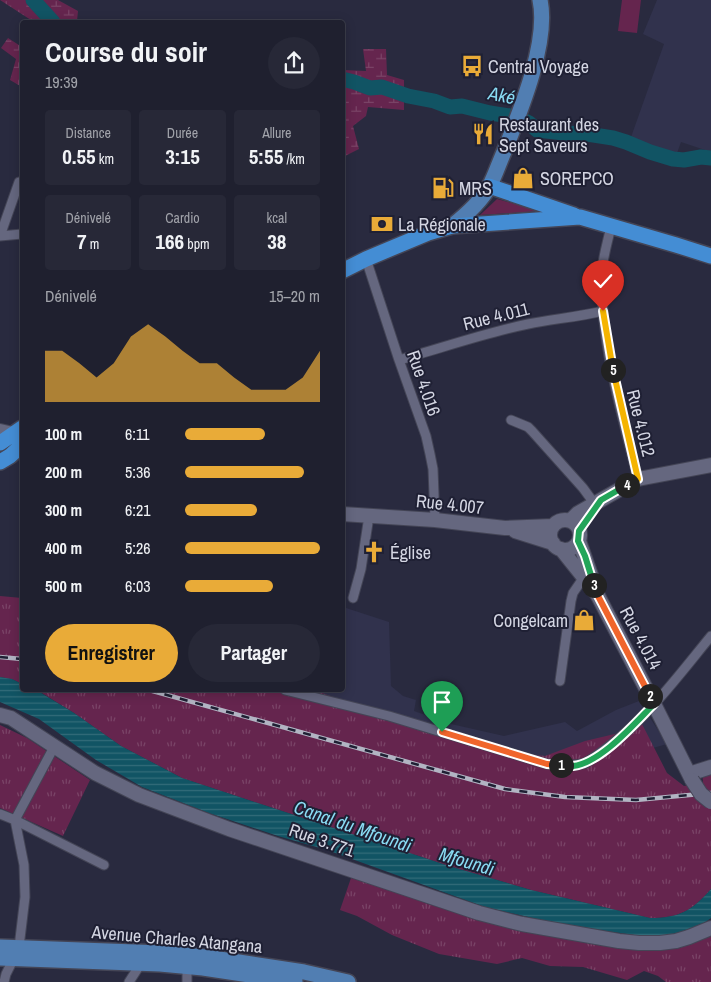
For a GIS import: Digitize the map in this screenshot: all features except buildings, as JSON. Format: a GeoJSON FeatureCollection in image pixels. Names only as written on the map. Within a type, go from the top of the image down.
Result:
{"type":"FeatureCollection","features":[{"type":"Feature","properties":{"kind":"highway"},"geometry":{"type":"LineString","coordinates":[[490,186],[580,217],[711,256]]}},
{"type":"Feature","properties":{"kind":"highway"},"geometry":{"type":"LineString","coordinates":[[345,270],[428,233],[452,226],[580,217]]}},
{"type":"Feature","properties":{"kind":"main road"},"geometry":{"type":"LineString","coordinates":[[452,226],[476,204],[490,186],[514,126],[534,63],[542,28],[540,0]]}},
{"type":"Feature","properties":{"kind":"main road"},"geometry":{"type":"LineString","coordinates":[[505,528],[566,550],[576,545],[576,531],[598,502],[638,479],[711,465]]}},
{"type":"Feature","properties":{"kind":"main road","name":"Rue 4.007"},"geometry":{"type":"LineString","coordinates":[[345,514],[435,520],[505,528],[553,526]]}},
{"type":"Feature","properties":{"kind":"main road"},"geometry":{"type":"LineString","coordinates":[[561,520],[576,531],[597,594],[557,546],[550,534],[553,526],[561,520]]}},
{"type":"Feature","properties":{"kind":"main road","name":"Rue 4.014"},"geometry":{"type":"LineString","coordinates":[[597,594],[690,777],[701,794],[711,802]]}},
{"type":"Feature","properties":{"kind":"main road","name":"Rue 3.771"},"geometry":{"type":"LineString","coordinates":[[0,715],[10,718],[95,773],[139,795],[229,829],[479,913],[532,926],[639,943],[676,941],[711,928]]}},
{"type":"Feature","properties":{"kind":"main road"},"geometry":{"type":"LineString","coordinates":[[690,777],[711,768]]}},
{"type":"Feature","properties":{"kind":"main road","name":"Avenue Charles Atangana"},"geometry":{"type":"LineString","coordinates":[[0,946],[11,954],[143,963],[187,974],[203,968],[295,982]]}},
{"type":"Feature","properties":{"kind":"main road","name":"Avenue Charles Atangana"},"geometry":{"type":"LineString","coordinates":[[11,954],[162,953],[206,957],[304,972],[348,982]]}},
{"type":"Feature","properties":{"kind":"street"},"geometry":{"type":"LineString","coordinates":[[19,182],[0,236],[20,234]]}},
{"type":"Feature","properties":{"kind":"street","name":"Rue 4.012"},"geometry":{"type":"LineString","coordinates":[[611,226],[602,269],[603,311],[614,377],[638,479]]}},
{"type":"Feature","properties":{"kind":"street","name":"Rue 4.016"},"geometry":{"type":"LineString","coordinates":[[366,259],[426,436],[433,469],[435,520]]}},
{"type":"Feature","properties":{"kind":"street","name":"Rue 4.011"},"geometry":{"type":"LineString","coordinates":[[399,360],[478,336],[520,326],[603,311]]}},
{"type":"Feature","properties":{"kind":"street"},"geometry":{"type":"LineString","coordinates":[[511,420],[528,427],[579,484],[598,502]]}},
{"type":"Feature","properties":{"kind":"street"},"geometry":{"type":"LineString","coordinates":[[353,598],[362,563],[369,516]]}},
{"type":"Feature","properties":{"kind":"street"},"geometry":{"type":"LineString","coordinates":[[560,681],[571,601],[573,593],[584,577]]}},
{"type":"Feature","properties":{"kind":"street"},"geometry":{"type":"LineString","coordinates":[[293,692],[388,716],[547,764],[573,766],[598,756],[621,738],[654,704],[711,636]]}},
{"type":"Feature","properties":{"kind":"street"},"geometry":{"type":"LineString","coordinates":[[4,982],[26,897],[24,865],[14,820],[54,747]]}},
{"type":"Feature","properties":{"kind":"street"},"geometry":{"type":"LineString","coordinates":[[0,814],[104,865]]}},
{"type":"Feature","properties":{"kind":"street"},"geometry":{"type":"LineString","coordinates":[[129,982],[143,963]]}},
{"type":"Feature","properties":{"kind":"shaded area"},"geometry":{"type":"Polygon","coordinates":[[[657,0],[711,0],[711,152],[681,142],[676,156],[630,140],[664,44],[643,34],[657,0]]]}},
{"type":"Feature","properties":{"kind":"shaded area"},"geometry":{"type":"Polygon","coordinates":[[[345,608],[389,622],[391,686],[403,696],[416,700],[414,711],[451,724],[504,736],[565,722],[577,731],[616,710],[639,701],[667,744],[600,763],[565,767],[276,692],[345,692],[345,608]]]}},
{"type":"Feature","properties":{"kind":"shaded area"},"geometry":{"type":"Polygon","coordinates":[[[0,677],[12,679],[20,683],[20,692],[40,692],[74,713],[121,746],[182,778],[449,866],[531,890],[650,918],[660,918],[684,912],[698,903],[711,889],[711,918],[681,935],[649,937],[563,925],[485,907],[327,850],[209,813],[142,787],[96,760],[39,719],[0,702],[0,677]]]}},
{"type":"Feature","properties":{"kind":"green space"},"geometry":{"type":"Polygon","coordinates":[[[0,0],[58,0],[78,11],[77,20],[31,20],[0,0]]]}},
{"type":"Feature","properties":{"kind":"green space"},"geometry":{"type":"Polygon","coordinates":[[[622,0],[641,0],[637,33],[618,31],[622,0]]]}},
{"type":"Feature","properties":{"kind":"green space"},"geometry":{"type":"Polygon","coordinates":[[[8,38],[20,46],[20,86],[10,80],[16,59],[1,48],[8,38]]]}},
{"type":"Feature","properties":{"kind":"green space"},"geometry":{"type":"Polygon","coordinates":[[[363,49],[386,49],[387,75],[404,80],[404,110],[368,107],[366,116],[353,126],[359,149],[345,156],[345,70],[366,71],[363,49]]]}},
{"type":"Feature","properties":{"kind":"green space"},"geometry":{"type":"Polygon","coordinates":[[[497,199],[541,211],[480,215],[497,199]]]}},
{"type":"Feature","properties":{"kind":"green space"},"geometry":{"type":"Polygon","coordinates":[[[0,596],[20,598],[20,683],[12,679],[0,677],[0,596]]]}},
{"type":"Feature","properties":{"kind":"green space"},"geometry":{"type":"Polygon","coordinates":[[[40,692],[319,692],[431,733],[481,748],[545,756],[585,741],[619,733],[642,724],[667,773],[684,786],[703,782],[702,770],[711,767],[711,889],[698,903],[684,912],[660,918],[650,918],[531,890],[449,866],[182,778],[121,746],[40,692]]]}},
{"type":"Feature","properties":{"kind":"green space"},"geometry":{"type":"Polygon","coordinates":[[[0,725],[27,738],[90,780],[63,836],[0,808],[0,725]]]}},
{"type":"Feature","properties":{"kind":"green space"},"geometry":{"type":"Polygon","coordinates":[[[351,878],[438,904],[615,945],[711,934],[711,982],[666,982],[658,976],[644,971],[627,980],[583,967],[550,966],[522,958],[497,964],[439,954],[392,935],[357,916],[340,910],[351,878]]]}},
{"type":"Feature","properties":{"kind":"waterway","name":"Aké"},"geometry":{"type":"LineString","coordinates":[[33,0],[51,20]]}},
{"type":"Feature","properties":{"kind":"waterway","name":"Aké"},"geometry":{"type":"LineString","coordinates":[[345,80],[370,88],[382,87],[450,107],[462,106],[517,117],[529,123],[537,130],[613,138],[673,159],[711,158]]}},
{"type":"Feature","properties":{"kind":"railway"},"geometry":{"type":"LineString","coordinates":[[0,657],[20,659]]}},
{"type":"Feature","properties":{"kind":"railway"},"geometry":{"type":"LineString","coordinates":[[156,692],[505,789],[565,797],[636,800],[711,793]]}},
{"type":"Feature","properties":{"kind":"place","name":"Central Voyage"},"geometry":{"type":"Point","coordinates":[472,66]}},
{"type":"Feature","properties":{"kind":"place","name":"Restaurant des Sept Saveurs"},"geometry":{"type":"Point","coordinates":[483,134]}},
{"type":"Feature","properties":{"kind":"place","name":"SOREPCO"},"geometry":{"type":"Point","coordinates":[523,178]}},
{"type":"Feature","properties":{"kind":"place","name":"MRS"},"geometry":{"type":"Point","coordinates":[443,188]}},
{"type":"Feature","properties":{"kind":"place","name":"La Régionale"},"geometry":{"type":"Point","coordinates":[382,224]}},
{"type":"Feature","properties":{"kind":"place","name":"Église"},"geometry":{"type":"Point","coordinates":[374,552]}},
{"type":"Feature","properties":{"kind":"place","name":"Congelcam"},"geometry":{"type":"Point","coordinates":[584,620]}},
{"type":"Feature","properties":{"kind":"route"},"geometry":{"type":"LineString","coordinates":[[442,732],[547,764],[573,766],[598,756],[621,738],[654,704],[597,594],[585,556],[578,541],[579,531],[601,500],[638,479],[614,377],[603,311]]}},
{"type":"Feature","properties":{"kind":"water label","name":"Canal du Mfoundi"},"geometry":{"type":"Point","coordinates":[353,826]}},
{"type":"Feature","properties":{"kind":"water label","name":"Mfoundi"},"geometry":{"type":"Point","coordinates":[467,861]}}]}
